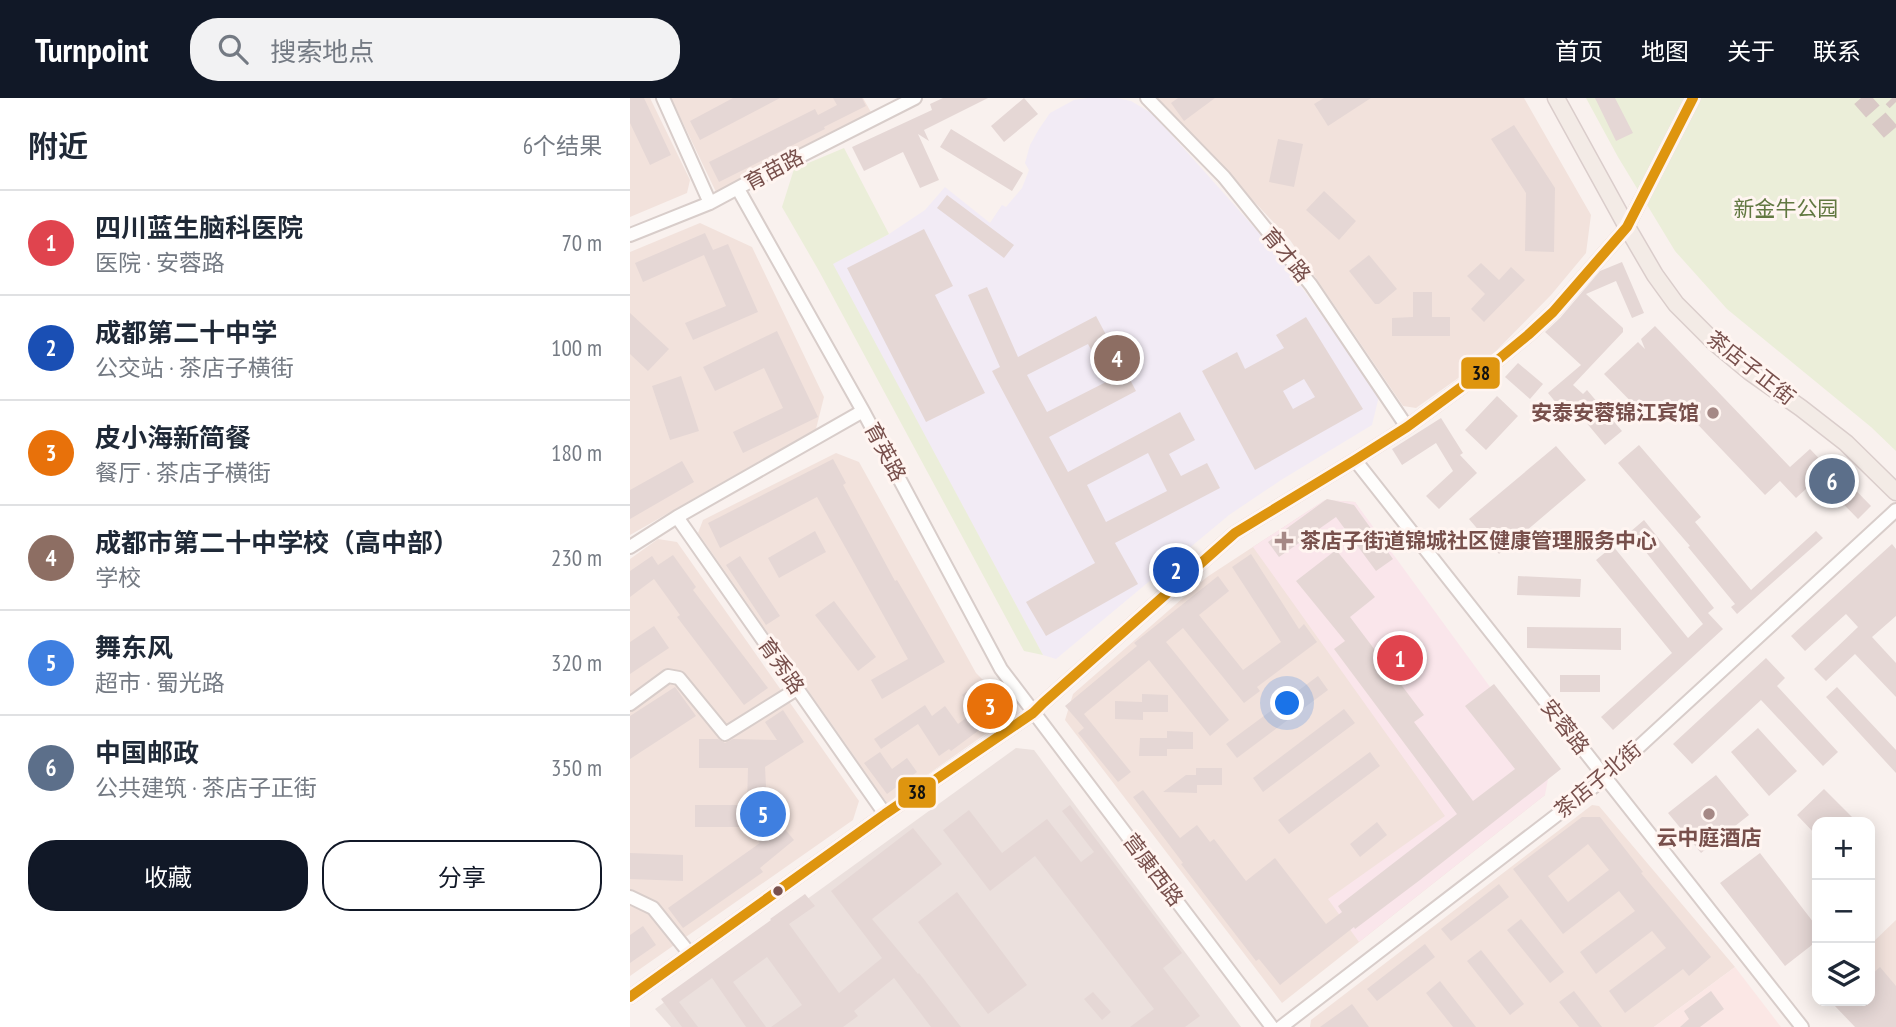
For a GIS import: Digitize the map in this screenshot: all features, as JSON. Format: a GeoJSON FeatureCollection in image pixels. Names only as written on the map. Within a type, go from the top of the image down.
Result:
{"type":"FeatureCollection","features":[{"type":"Feature","properties":{"kind":"main road","name":"茶店子正街"},"geometry":{"type":"LineString","coordinates":[[1556,98],[1627,227],[1655,275],[1676,304],[1715,343],[1750,372],[1846,443],[1896,492]]}},
{"type":"Feature","properties":{"kind":"street"},"geometry":{"type":"LineString","coordinates":[[663,98],[710,203]]}},
{"type":"Feature","properties":{"kind":"street","name":"育苗路"},"geometry":{"type":"LineString","coordinates":[[630,235],[710,203],[915,98]]}},
{"type":"Feature","properties":{"kind":"street","name":"育才路"},"geometry":{"type":"LineString","coordinates":[[1147,98],[1224,177],[1311,285],[1407,427]]}},
{"type":"Feature","properties":{"kind":"street"},"geometry":{"type":"LineString","coordinates":[[630,998],[885,814],[1033,713],[1235,533],[1407,427],[1528,335],[1553,312],[1627,227],[1693,98]]}},
{"type":"Feature","properties":{"kind":"street","name":"育英路"},"geometry":{"type":"LineString","coordinates":[[738,189],[863,411],[1001,669],[1033,713]]}},
{"type":"Feature","properties":{"kind":"street"},"geometry":{"type":"LineString","coordinates":[[630,547],[677,517],[863,411]]}},
{"type":"Feature","properties":{"kind":"street","name":"安蓉路"},"geometry":{"type":"LineString","coordinates":[[1355,460],[1802,1027]]}},
{"type":"Feature","properties":{"kind":"street","name":"茶店子北街"},"geometry":{"type":"LineString","coordinates":[[1281,1027],[1605,778],[1896,510]]}},
{"type":"Feature","properties":{"kind":"street","name":"育秀路"},"geometry":{"type":"LineString","coordinates":[[677,517],[885,814]]}},
{"type":"Feature","properties":{"kind":"street"},"geometry":{"type":"LineString","coordinates":[[630,704],[668,676],[679,678],[725,734],[797,689]]}},
{"type":"Feature","properties":{"kind":"street","name":"营康西路"},"geometry":{"type":"LineString","coordinates":[[1033,713],[1272,1027]]}},
{"type":"Feature","properties":{"kind":"street"},"geometry":{"type":"LineString","coordinates":[[630,897],[653,908],[690,954]]}},
{"type":"Feature","properties":{"kind":"shaded area"},"geometry":{"type":"Polygon","coordinates":[[[630,98],[650,98],[690,180],[687,193],[630,217],[630,98]]]}},
{"type":"Feature","properties":{"kind":"shaded area"},"geometry":{"type":"Polygon","coordinates":[[[671,98],[863,98],[872,114],[716,192],[671,98]]]}},
{"type":"Feature","properties":{"kind":"shaded area"},"geometry":{"type":"Polygon","coordinates":[[[1088,98],[1131,101],[1153,114],[1278,254],[1379,396],[1372,425],[1229,515],[1056,659],[1043,655],[832,264],[889,234],[925,210],[945,187],[990,223],[1002,205],[1006,207],[1022,188],[1029,170],[1025,163],[1030,145],[1050,113],[1074,100],[1088,98]]]}},
{"type":"Feature","properties":{"kind":"shaded area"},"geometry":{"type":"Polygon","coordinates":[[[1155,98],[1524,98],[1591,215],[1586,253],[1551,295],[1495,352],[1416,408],[1403,406],[1290,240],[1155,98]]]}},
{"type":"Feature","properties":{"kind":"shaded area"},"geometry":{"type":"Polygon","coordinates":[[[700,223],[752,247],[824,397],[816,429],[630,535],[630,252],[700,223]]]}},
{"type":"Feature","properties":{"kind":"shaded area"},"geometry":{"type":"Polygon","coordinates":[[[836,453],[859,462],[976,673],[992,689],[1016,705],[1017,712],[887,803],[698,533],[703,520],[836,453]]]}},
{"type":"Feature","properties":{"kind":"shaded area"},"geometry":{"type":"Polygon","coordinates":[[[1325,500],[1355,502],[1545,795],[1282,1003],[1065,720],[1073,694],[1207,577],[1325,500]]]}},
{"type":"Feature","properties":{"kind":"shaded area"},"geometry":{"type":"Polygon","coordinates":[[[1325,500],[1355,502],[1550,769],[1545,795],[1359,942],[1328,899],[1445,816],[1253,547],[1325,500]]]}},
{"type":"Feature","properties":{"kind":"shaded area"},"geometry":{"type":"Polygon","coordinates":[[[658,539],[677,542],[859,801],[853,820],[630,976],[630,559],[658,539]]]}},
{"type":"Feature","properties":{"kind":"shaded area"},"geometry":{"type":"Polygon","coordinates":[[[1016,748],[1034,750],[1241,1027],[671,1027],[655,1009],[1016,748]]]}},
{"type":"Feature","properties":{"kind":"shaded area"},"geometry":{"type":"Polygon","coordinates":[[[1592,805],[1599,806],[1735,967],[1654,1027],[1310,1027],[1311,1020],[1592,805]]]}},
{"type":"Feature","properties":{"kind":"shaded area"},"geometry":{"type":"Polygon","coordinates":[[[1896,920],[1896,1027],[1866,1027],[1847,1006],[1875,1006],[1875,940],[1896,920]]]}},
{"type":"Feature","properties":{"kind":"shaded area"},"geometry":{"type":"Polygon","coordinates":[[[1735,967],[1781,1027],[1654,1027],[1735,967]]]}},
{"type":"Feature","properties":{"kind":"green space","name":"新金牛公园"},"geometry":{"type":"Polygon","coordinates":[[[1586,98],[1896,98],[1896,451],[1871,427],[1727,309],[1675,251],[1586,98]]]}},
{"type":"Feature","properties":{"kind":"green space"},"geometry":{"type":"Polygon","coordinates":[[[844,148],[889,234],[833,264],[1043,655],[1024,651],[782,207],[794,169],[844,148]]]}},
{"type":"Feature","properties":{"kind":"building"},"geometry":{"type":"Polygon","coordinates":[[[630,98],[644,98],[671,155],[650,165],[630,123],[630,98]]]}},
{"type":"Feature","properties":{"kind":"building"},"geometry":{"type":"Polygon","coordinates":[[[733,98],[780,98],[700,140],[690,121],[733,98]]]}},
{"type":"Feature","properties":{"kind":"building"},"geometry":{"type":"Polygon","coordinates":[[[833,98],[862,98],[866,106],[719,182],[709,162],[815,109],[818,115],[837,105],[833,98]]]}},
{"type":"Feature","properties":{"kind":"building"},"geometry":{"type":"Polygon","coordinates":[[[943,98],[988,98],[924,130],[929,141],[918,134],[939,180],[920,188],[903,152],[864,171],[852,147],[932,110],[930,104],[943,98]]]}},
{"type":"Feature","properties":{"kind":"building"},"geometry":{"type":"Polygon","coordinates":[[[1024,98],[1038,114],[1004,142],[991,126],[1024,98]]]}},
{"type":"Feature","properties":{"kind":"building"},"geometry":{"type":"Polygon","coordinates":[[[1178,98],[1215,98],[1184,121],[1171,103],[1178,98]]]}},
{"type":"Feature","properties":{"kind":"building"},"geometry":{"type":"Polygon","coordinates":[[[1324,98],[1371,98],[1328,126],[1314,104],[1324,98]]]}},
{"type":"Feature","properties":{"kind":"building"},"geometry":{"type":"Polygon","coordinates":[[[1595,98],[1615,98],[1633,133],[1616,141],[1595,98]]]}},
{"type":"Feature","properties":{"kind":"building"},"geometry":{"type":"Polygon","coordinates":[[[1514,125],[1555,188],[1554,252],[1525,251],[1526,193],[1491,139],[1514,125]]]}},
{"type":"Feature","properties":{"kind":"building"},"geometry":{"type":"Polygon","coordinates":[[[951,129],[1023,173],[1012,191],[940,147],[951,129]]]}},
{"type":"Feature","properties":{"kind":"building"},"geometry":{"type":"Polygon","coordinates":[[[1278,139],[1303,144],[1294,187],[1269,182],[1278,139]]]}},
{"type":"Feature","properties":{"kind":"building"},"geometry":{"type":"Polygon","coordinates":[[[1324,191],[1356,221],[1339,240],[1306,210],[1324,191]]]}},
{"type":"Feature","properties":{"kind":"building"},"geometry":{"type":"Polygon","coordinates":[[[947,195],[1014,245],[1004,258],[937,208],[947,195]]]}},
{"type":"Feature","properties":{"kind":"building"},"geometry":{"type":"Polygon","coordinates":[[[924,229],[953,286],[935,295],[985,393],[926,422],[847,268],[924,229]]]}},
{"type":"Feature","properties":{"kind":"building"},"geometry":{"type":"Polygon","coordinates":[[[705,233],[713,250],[728,244],[758,312],[693,340],[685,323],[726,306],[704,255],[643,282],[635,263],[705,233]]]}},
{"type":"Feature","properties":{"kind":"building"},"geometry":{"type":"Polygon","coordinates":[[[1369,255],[1397,289],[1379,304],[1375,304],[1349,271],[1369,255]]]}},
{"type":"Feature","properties":{"kind":"building"},"geometry":{"type":"Polygon","coordinates":[[[1622,262],[1644,313],[1632,318],[1616,281],[1586,294],[1623,328],[1623,332],[1573,385],[1583,394],[1587,390],[1622,431],[1605,445],[1570,403],[1562,410],[1548,393],[1581,365],[1545,332],[1600,271],[1622,262]]]}},
{"type":"Feature","properties":{"kind":"building"},"geometry":{"type":"Polygon","coordinates":[[[1481,263],[1499,280],[1511,267],[1525,280],[1484,322],[1471,309],[1485,294],[1467,276],[1481,263]]]}},
{"type":"Feature","properties":{"kind":"building"},"geometry":{"type":"Polygon","coordinates":[[[987,287],[1018,357],[1096,316],[1136,391],[1049,437],[1068,472],[1180,412],[1195,440],[1169,454],[1181,476],[1207,463],[1220,488],[1115,543],[1138,584],[1046,636],[1026,602],[1095,563],[992,371],[1000,367],[968,295],[987,287]],[[1088,344],[1027,375],[1047,412],[1108,381],[1088,344]],[[1148,453],[1087,485],[1106,522],[1167,491],[1148,453]]]}},
{"type":"Feature","properties":{"kind":"building"},"geometry":{"type":"Polygon","coordinates":[[[1413,292],[1432,292],[1432,317],[1450,317],[1450,336],[1392,336],[1392,318],[1413,317],[1413,292]]]}},
{"type":"Feature","properties":{"kind":"building"},"geometry":{"type":"Polygon","coordinates":[[[630,313],[669,349],[648,371],[630,354],[630,313]]]}},
{"type":"Feature","properties":{"kind":"building"},"geometry":{"type":"Polygon","coordinates":[[[1306,317],[1363,409],[1255,470],[1202,371],[1237,352],[1245,369],[1284,348],[1276,335],[1306,317]],[[1304,379],[1283,391],[1293,409],[1315,397],[1304,379]]]}},
{"type":"Feature","properties":{"kind":"building","name":"安泰安蓉锦江宾馆"},"geometry":{"type":"Polygon","coordinates":[[[1655,326],[1790,467],[1810,449],[1832,472],[1835,469],[1871,506],[1858,519],[1818,478],[1796,498],[1780,481],[1765,495],[1684,410],[1657,407],[1646,417],[1604,374],[1638,342],[1645,349],[1641,339],[1655,326]]]}},
{"type":"Feature","properties":{"kind":"building"},"geometry":{"type":"Polygon","coordinates":[[[777,331],[818,417],[743,453],[733,432],[783,408],[764,368],[715,391],[703,367],[777,331]]]}},
{"type":"Feature","properties":{"kind":"building"},"geometry":{"type":"Polygon","coordinates":[[[1518,363],[1543,384],[1530,399],[1505,377],[1518,363]]]}},
{"type":"Feature","properties":{"kind":"building"},"geometry":{"type":"Polygon","coordinates":[[[681,376],[699,431],[670,440],[652,386],[681,376]]]}},
{"type":"Feature","properties":{"kind":"building"},"geometry":{"type":"Polygon","coordinates":[[[1497,396],[1518,416],[1486,450],[1465,430],[1497,396]]]}},
{"type":"Feature","properties":{"kind":"building"},"geometry":{"type":"Polygon","coordinates":[[[1441,418],[1463,453],[1460,455],[1477,473],[1439,509],[1426,496],[1453,471],[1436,443],[1402,465],[1392,449],[1441,418]]]}},
{"type":"Feature","properties":{"kind":"building"},"geometry":{"type":"Polygon","coordinates":[[[1639,445],[1701,517],[1695,522],[1751,590],[1816,531],[1823,538],[1737,614],[1731,607],[1735,604],[1688,547],[1690,546],[1618,463],[1639,445]]]}},
{"type":"Feature","properties":{"kind":"building"},"geometry":{"type":"Polygon","coordinates":[[[1556,446],[1586,480],[1499,554],[1469,519],[1556,446]]]}},
{"type":"Feature","properties":{"kind":"building"},"geometry":{"type":"Polygon","coordinates":[[[833,459],[846,483],[843,485],[895,581],[897,580],[945,662],[882,699],[871,680],[908,659],[817,497],[720,548],[708,523],[833,459]]]}},
{"type":"Feature","properties":{"kind":"building"},"geometry":{"type":"Polygon","coordinates":[[[682,461],[694,482],[630,519],[630,490],[682,461]]]}},
{"type":"Feature","properties":{"kind":"building"},"geometry":{"type":"Polygon","coordinates":[[[1327,499],[1354,505],[1393,559],[1376,571],[1336,517],[1279,557],[1268,542],[1327,499]]]}},
{"type":"Feature","properties":{"kind":"building"},"geometry":{"type":"Polygon","coordinates":[[[1644,520],[1714,608],[1708,613],[1723,629],[1613,730],[1601,717],[1672,653],[1596,560],[1613,546],[1688,638],[1703,624],[1630,532],[1644,520]]]}},
{"type":"Feature","properties":{"kind":"building"},"geometry":{"type":"Polygon","coordinates":[[[815,531],[826,552],[779,578],[768,558],[815,531]]]}},
{"type":"Feature","properties":{"kind":"building"},"geometry":{"type":"Polygon","coordinates":[[[1892,544],[1896,549],[1896,616],[1872,637],[1896,663],[1896,697],[1855,654],[1826,681],[1814,669],[1858,627],[1846,614],[1805,651],[1791,636],[1892,544]]]}},
{"type":"Feature","properties":{"kind":"building"},"geometry":{"type":"Polygon","coordinates":[[[1336,550],[1375,597],[1350,617],[1424,715],[1414,722],[1473,801],[1515,769],[1465,706],[1494,684],[1561,769],[1280,985],[1259,959],[1256,961],[1133,797],[1143,790],[1180,838],[1197,825],[1210,842],[1214,839],[1246,881],[1275,858],[1326,924],[1342,912],[1338,906],[1457,814],[1334,649],[1345,641],[1296,581],[1336,550]]]}},
{"type":"Feature","properties":{"kind":"building"},"geometry":{"type":"Polygon","coordinates":[[[1251,554],[1299,629],[1304,624],[1317,642],[1257,687],[1260,691],[1244,703],[1183,628],[1166,642],[1229,720],[1210,736],[1149,660],[1084,714],[1131,772],[1118,782],[1078,733],[1084,728],[1065,706],[1137,646],[1134,643],[1218,576],[1229,591],[1199,615],[1243,670],[1281,642],[1232,567],[1251,554]]]}},
{"type":"Feature","properties":{"kind":"building"},"geometry":{"type":"Polygon","coordinates":[[[673,555],[696,587],[693,590],[768,688],[744,705],[677,617],[680,615],[654,579],[630,597],[630,571],[652,556],[658,565],[673,555]]]}},
{"type":"Feature","properties":{"kind":"building"},"geometry":{"type":"Polygon","coordinates":[[[740,556],[780,616],[766,625],[726,565],[740,556]]]}},
{"type":"Feature","properties":{"kind":"building"},"geometry":{"type":"Polygon","coordinates":[[[1518,576],[1581,579],[1580,597],[1517,595],[1518,576]]]}},
{"type":"Feature","properties":{"kind":"building"},"geometry":{"type":"Polygon","coordinates":[[[834,601],[876,657],[858,671],[815,615],[834,601]]]}},
{"type":"Feature","properties":{"kind":"building"},"geometry":{"type":"Polygon","coordinates":[[[654,626],[669,648],[630,674],[630,642],[654,626]]]}},
{"type":"Feature","properties":{"kind":"building"},"geometry":{"type":"Polygon","coordinates":[[[1527,627],[1621,628],[1621,650],[1527,648],[1527,627]]]}},
{"type":"Feature","properties":{"kind":"building"},"geometry":{"type":"Polygon","coordinates":[[[1766,658],[1785,678],[1777,686],[1838,752],[1823,766],[1761,700],[1692,764],[1673,744],[1766,658]]]}},
{"type":"Feature","properties":{"kind":"building"},"geometry":{"type":"Polygon","coordinates":[[[1560,675],[1600,675],[1600,692],[1560,692],[1560,675]]]}},
{"type":"Feature","properties":{"kind":"building"},"geometry":{"type":"Polygon","coordinates":[[[1318,676],[1328,690],[1237,758],[1226,744],[1318,676]]]}},
{"type":"Feature","properties":{"kind":"building"},"geometry":{"type":"Polygon","coordinates":[[[975,685],[988,702],[991,699],[1002,713],[951,751],[949,749],[939,756],[918,724],[881,749],[874,739],[925,705],[932,716],[945,706],[958,724],[974,712],[962,695],[975,685]]]}},
{"type":"Feature","properties":{"kind":"building"},"geometry":{"type":"Polygon","coordinates":[[[675,687],[696,716],[630,759],[630,716],[675,687]]]}},
{"type":"Feature","properties":{"kind":"building"},"geometry":{"type":"Polygon","coordinates":[[[1837,687],[1896,750],[1896,773],[1826,697],[1837,687]]]}},
{"type":"Feature","properties":{"kind":"building"},"geometry":{"type":"Polygon","coordinates":[[[1142,694],[1168,695],[1168,712],[1143,712],[1143,720],[1115,719],[1115,701],[1142,702],[1142,694]]]}},
{"type":"Feature","properties":{"kind":"building"},"geometry":{"type":"Polygon","coordinates":[[[1344,709],[1355,723],[1263,792],[1253,778],[1344,709]]]}},
{"type":"Feature","properties":{"kind":"building"},"geometry":{"type":"Polygon","coordinates":[[[783,710],[804,742],[765,767],[767,808],[794,840],[760,868],[763,872],[683,928],[668,908],[760,843],[747,827],[695,827],[695,805],[747,805],[748,768],[699,768],[699,739],[718,739],[725,743],[733,739],[777,740],[765,722],[783,710]]]}},
{"type":"Feature","properties":{"kind":"building"},"geometry":{"type":"Polygon","coordinates":[[[1758,728],[1797,771],[1769,796],[1731,752],[1758,728]]]}},
{"type":"Feature","properties":{"kind":"building"},"geometry":{"type":"Polygon","coordinates":[[[1167,731],[1193,732],[1193,749],[1167,749],[1167,756],[1139,756],[1140,738],[1167,738],[1167,731]]]}},
{"type":"Feature","properties":{"kind":"building"},"geometry":{"type":"Polygon","coordinates":[[[880,752],[892,769],[907,758],[917,772],[887,794],[864,763],[880,752]]]}},
{"type":"Feature","properties":{"kind":"building"},"geometry":{"type":"Polygon","coordinates":[[[1370,752],[1380,766],[1289,834],[1278,820],[1370,752]]]}},
{"type":"Feature","properties":{"kind":"building"},"geometry":{"type":"Polygon","coordinates":[[[1196,768],[1222,768],[1222,785],[1197,785],[1197,793],[1163,792],[1186,775],[1196,775],[1196,768]]]}},
{"type":"Feature","properties":{"kind":"building","name":"云中庭酒店"},"geometry":{"type":"Polygon","coordinates":[[[1716,775],[1749,815],[1701,853],[1668,813],[1716,775]]]}},
{"type":"Feature","properties":{"kind":"building"},"geometry":{"type":"Polygon","coordinates":[[[1824,789],[1852,817],[1812,817],[1812,831],[1797,815],[1824,789]]]}},
{"type":"Feature","properties":{"kind":"building"},"geometry":{"type":"Polygon","coordinates":[[[1070,805],[1182,953],[1163,968],[1200,1016],[1185,1027],[1130,1027],[1154,1009],[1035,856],[990,891],[943,830],[969,810],[1002,853],[1047,819],[1081,862],[1094,852],[1062,811],[1070,805]]]}},
{"type":"Feature","properties":{"kind":"building"},"geometry":{"type":"Polygon","coordinates":[[[1582,817],[1600,817],[1643,872],[1641,873],[1711,957],[1689,976],[1683,969],[1625,1013],[1609,991],[1666,948],[1652,931],[1596,974],[1580,952],[1635,911],[1619,891],[1563,934],[1513,869],[1582,817]],[[1588,844],[1548,876],[1568,902],[1609,870],[1588,844]]]}},
{"type":"Feature","properties":{"kind":"building"},"geometry":{"type":"Polygon","coordinates":[[[1377,822],[1387,835],[1360,857],[1350,844],[1377,822]]]}},
{"type":"Feature","properties":{"kind":"building"},"geometry":{"type":"Polygon","coordinates":[[[913,828],[942,864],[872,919],[961,1027],[931,1027],[894,978],[854,1011],[858,1016],[843,1027],[771,1027],[802,1005],[767,957],[733,982],[766,1027],[746,1027],[712,978],[679,1002],[698,1027],[682,1027],[661,999],[805,894],[815,906],[789,924],[839,993],[882,958],[831,891],[913,828]]]}},
{"type":"Feature","properties":{"kind":"building"},"geometry":{"type":"Polygon","coordinates":[[[630,853],[683,855],[683,881],[630,879],[630,853]]]}},
{"type":"Feature","properties":{"kind":"building"},"geometry":{"type":"Polygon","coordinates":[[[1760,853],[1812,921],[1812,945],[1785,966],[1720,883],[1760,853]]]}},
{"type":"Feature","properties":{"kind":"building"},"geometry":{"type":"Polygon","coordinates":[[[1499,884],[1509,897],[1451,941],[1441,929],[1499,884]]]}},
{"type":"Feature","properties":{"kind":"building"},"geometry":{"type":"Polygon","coordinates":[[[957,892],[1027,985],[988,1014],[918,922],[957,892]]]}},
{"type":"Feature","properties":{"kind":"building"},"geometry":{"type":"Polygon","coordinates":[[[1521,919],[1564,972],[1550,983],[1507,930],[1521,919]]]}},
{"type":"Feature","properties":{"kind":"building"},"geometry":{"type":"Polygon","coordinates":[[[643,926],[656,945],[630,963],[630,935],[643,926]]]}},
{"type":"Feature","properties":{"kind":"building"},"geometry":{"type":"Polygon","coordinates":[[[1425,944],[1435,957],[1377,1001],[1367,989],[1425,944]]]}},
{"type":"Feature","properties":{"kind":"building"},"geometry":{"type":"Polygon","coordinates":[[[1481,950],[1524,1004],[1510,1015],[1467,961],[1481,950]]]}},
{"type":"Feature","properties":{"kind":"building"},"geometry":{"type":"Polygon","coordinates":[[[1880,967],[1896,986],[1896,1027],[1855,1027],[1835,1006],[1875,1006],[1875,972],[1880,967]]]}},
{"type":"Feature","properties":{"kind":"building"},"geometry":{"type":"Polygon","coordinates":[[[1440,981],[1476,1027],[1453,1027],[1426,993],[1440,981]]]}},
{"type":"Feature","properties":{"kind":"building"},"geometry":{"type":"Polygon","coordinates":[[[1574,991],[1602,1027],[1579,1027],[1559,1002],[1574,991]]]}},
{"type":"Feature","properties":{"kind":"building"},"geometry":{"type":"Polygon","coordinates":[[[1711,991],[1724,1009],[1700,1027],[1680,1027],[1689,1019],[1684,1011],[1711,991]]]}},
{"type":"Feature","properties":{"kind":"building"},"geometry":{"type":"Polygon","coordinates":[[[1093,992],[1111,1012],[1102,1020],[1084,999],[1093,992]]]}},
{"type":"Feature","properties":{"kind":"building"},"geometry":{"type":"Polygon","coordinates":[[[1352,1004],[1369,1027],[1320,1027],[1352,1004]]]}},
{"type":"Feature","properties":{"kind":"tunnel"},"geometry":{"type":"LineString","coordinates":[[1861,98],[1896,138]]}},
{"type":"Feature","properties":{"kind":"tunnel"},"geometry":{"type":"LineString","coordinates":[[1892,98],[1896,102]]}},
{"type":"Feature","properties":{"kind":"transit line","name":"38"},"geometry":{"type":"LineString","coordinates":[[630,997],[885,814],[1033,713],[1235,533],[1407,427],[1528,335],[1553,312],[1627,227],[1693,98]]}},
{"type":"Feature","properties":{"kind":"place","name":"成都市第二十中学校（高中部）"},"geometry":{"type":"Point","coordinates":[1117,358]}},
{"type":"Feature","properties":{"kind":"place","name":"安泰安蓉锦江宾馆"},"geometry":{"type":"Point","coordinates":[1713,413]}},
{"type":"Feature","properties":{"kind":"place","name":"中国邮政"},"geometry":{"type":"Point","coordinates":[1832,481]}},
{"type":"Feature","properties":{"kind":"place","name":"茶店子街道锦城社区健康管理服务中心"},"geometry":{"type":"Point","coordinates":[1284,541]}},
{"type":"Feature","properties":{"kind":"place","name":"成都第二十中学"},"geometry":{"type":"Point","coordinates":[1176,570]}},
{"type":"Feature","properties":{"kind":"place","name":"四川蓝生脑科医院"},"geometry":{"type":"Point","coordinates":[1400,658]}},
{"type":"Feature","properties":{"kind":"place","name":"皮小海新简餐"},"geometry":{"type":"Point","coordinates":[990,706]}},
{"type":"Feature","properties":{"kind":"place","name":"舞东风"},"geometry":{"type":"Point","coordinates":[763,814]}},
{"type":"Feature","properties":{"kind":"place","name":"云中庭酒店"},"geometry":{"type":"Point","coordinates":[1709,814]}}]}
